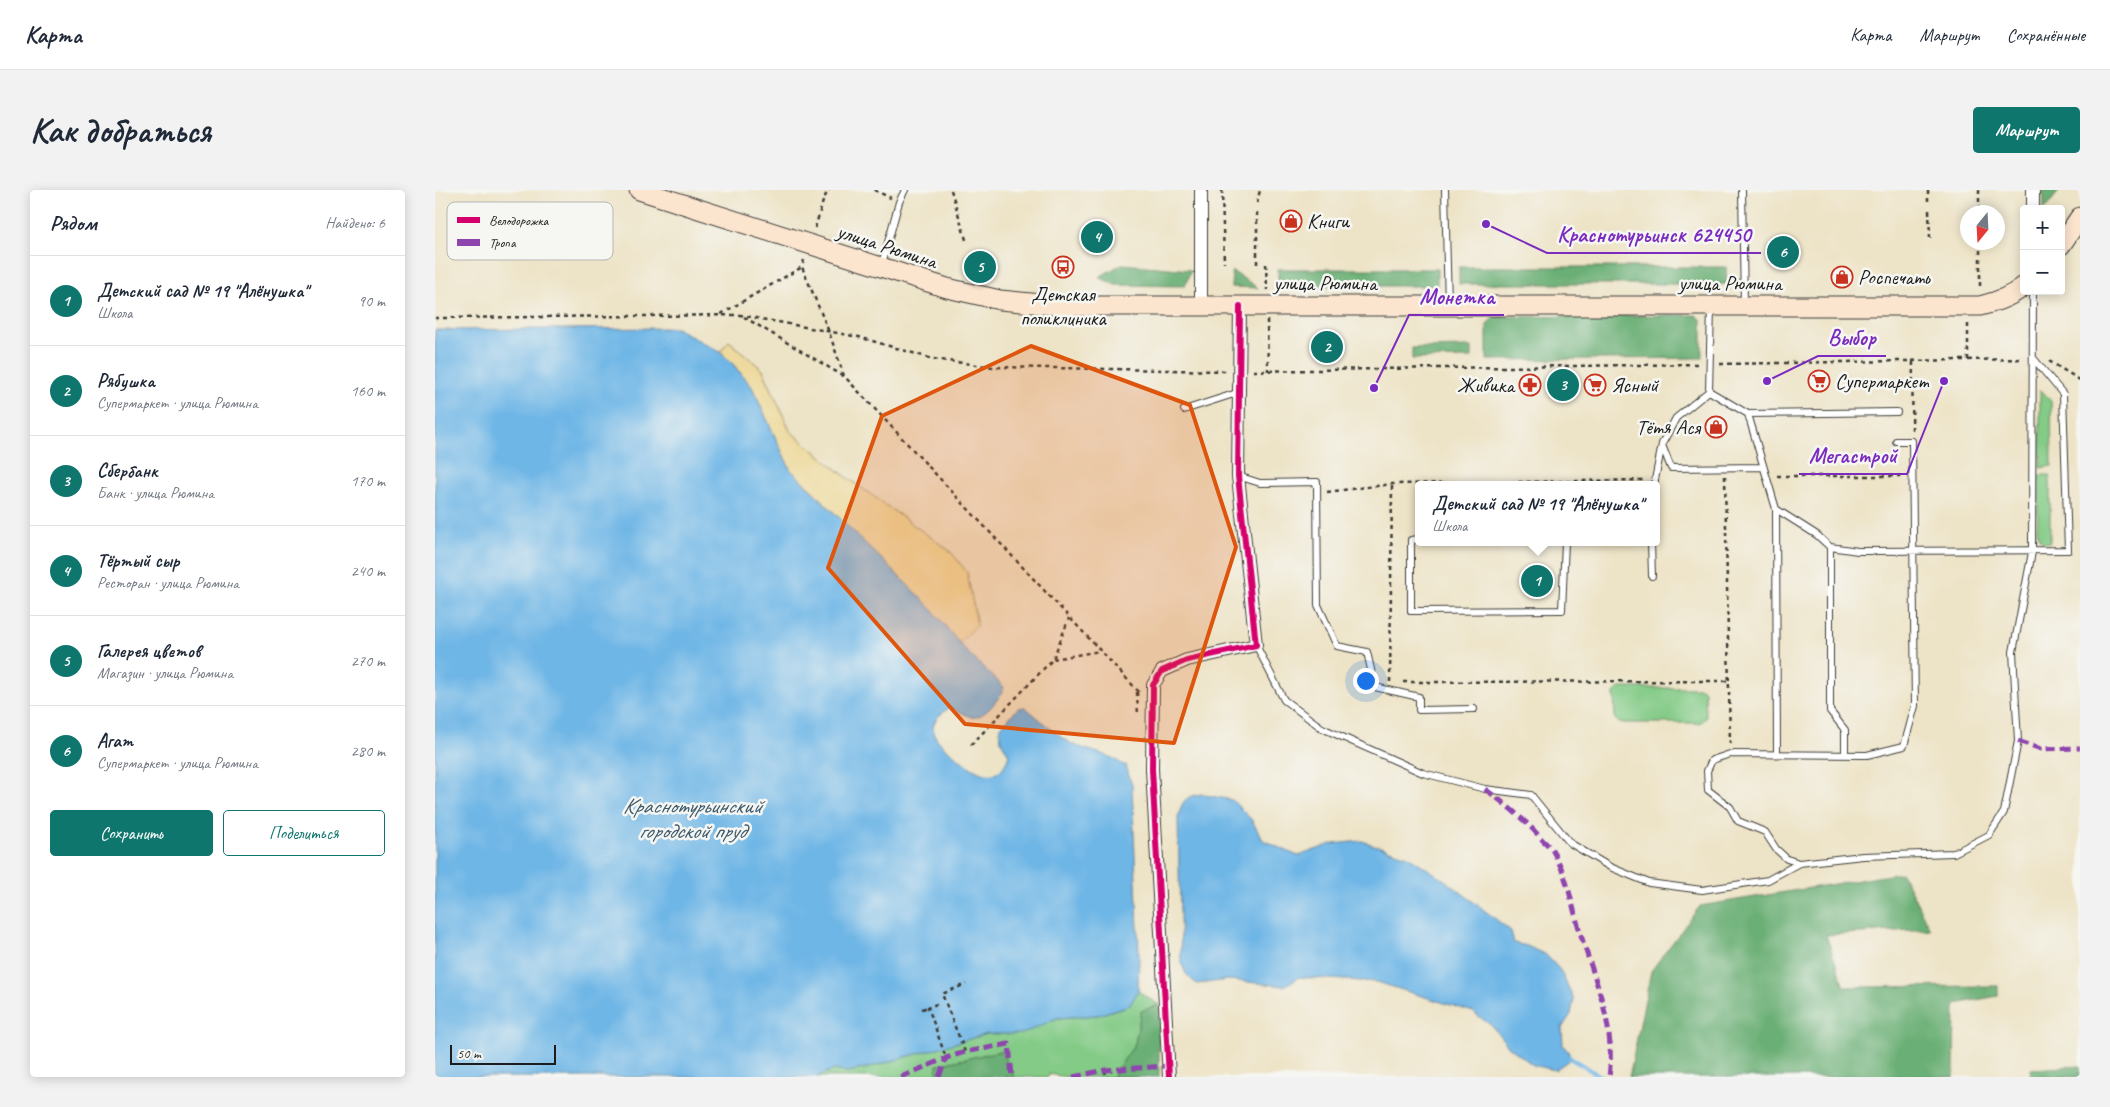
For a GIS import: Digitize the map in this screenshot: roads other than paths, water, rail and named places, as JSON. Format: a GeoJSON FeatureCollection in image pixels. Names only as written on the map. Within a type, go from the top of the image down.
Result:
{"type":"FeatureCollection","features":[{"type":"Feature","properties":{"kind":"main road","name":"улица Рюмина"},"geometry":{"type":"LineString","coordinates":[[639,190],[947,288],[1000,300],[1064,306],[1981,306],[1995,303],[2020,289]]}},
{"type":"Feature","properties":{"kind":"main road"},"geometry":{"type":"LineString","coordinates":[[2065,239],[2080,217]]}},
{"type":"Feature","properties":{"kind":"street"},"geometry":{"type":"LineString","coordinates":[[1201,190],[1201,306]]}},
{"type":"Feature","properties":{"kind":"street"},"geometry":{"type":"LineString","coordinates":[[2033,190],[2033,205]]}},
{"type":"Feature","properties":{"kind":"street"},"geometry":{"type":"LineString","coordinates":[[1169,1077],[1152,769],[1153,685],[1162,671],[1187,660],[1256,645],[1238,476],[1241,306]]}},
{"type":"Feature","properties":{"kind":"lane"},"geometry":{"type":"LineString","coordinates":[[881,268],[899,202],[905,190]]}},
{"type":"Feature","properties":{"kind":"lane"},"geometry":{"type":"LineString","coordinates":[[1445,190],[1448,306]]}},
{"type":"Feature","properties":{"kind":"lane"},"geometry":{"type":"LineString","coordinates":[[1742,190],[1744,306]]}},
{"type":"Feature","properties":{"kind":"lane"},"geometry":{"type":"LineString","coordinates":[[1896,441],[1912,441],[1913,476],[1915,706],[1904,746],[1867,755],[1730,754],[1712,760],[1707,771],[1708,790],[1730,807],[1738,821],[1765,832],[1776,849],[1787,860],[1799,863],[1863,856],[1955,853],[1989,836],[2004,812],[2018,741],[2013,652],[2032,552],[2033,295]]}},
{"type":"Feature","properties":{"kind":"lane"},"geometry":{"type":"LineString","coordinates":[[1654,481],[1662,444],[1676,418],[1709,391],[1711,306]]}},
{"type":"Feature","properties":{"kind":"lane"},"geometry":{"type":"LineString","coordinates":[[1776,508],[1817,535],[1830,547],[1858,550],[2032,552],[2068,550],[2063,394],[2034,359]]}},
{"type":"Feature","properties":{"kind":"lane"},"geometry":{"type":"LineString","coordinates":[[1709,391],[1748,414],[1897,412]]}},
{"type":"Feature","properties":{"kind":"lane"},"geometry":{"type":"LineString","coordinates":[[1184,410],[1240,392]]}},
{"type":"Feature","properties":{"kind":"lane"},"geometry":{"type":"LineString","coordinates":[[1748,414],[1776,508],[1777,754]]}},
{"type":"Feature","properties":{"kind":"lane"},"geometry":{"type":"LineString","coordinates":[[1662,444],[1671,468],[1763,467]]}},
{"type":"Feature","properties":{"kind":"lane"},"geometry":{"type":"LineString","coordinates":[[1238,476],[1260,483],[1317,482],[1318,606],[1337,646],[1367,652],[1375,687],[1419,697],[1419,710],[1474,709]]}},
{"type":"Feature","properties":{"kind":"lane"},"geometry":{"type":"LineString","coordinates":[[1415,540],[1411,540],[1411,611],[1562,610],[1565,546]]}},
{"type":"Feature","properties":{"kind":"lane"},"geometry":{"type":"LineString","coordinates":[[1651,546],[1652,576]]}},
{"type":"Feature","properties":{"kind":"lane"},"geometry":{"type":"LineString","coordinates":[[1830,547],[1830,711],[1845,730],[1845,754]]}},
{"type":"Feature","properties":{"kind":"lane"},"geometry":{"type":"LineString","coordinates":[[1256,645],[1284,700],[1322,728],[1423,773],[1485,789],[1531,795],[1570,843],[1609,867],[1649,883],[1702,890],[1768,880],[1799,863]]}},
{"type":"Feature","properties":{"kind":"water","name":"Краснотурьинский городской пруд"},"geometry":{"type":"Polygon","coordinates":[[[676,328],[720,352],[732,363],[752,387],[790,469],[931,608],[964,649],[1004,687],[996,702],[981,715],[971,717],[949,708],[941,714],[936,719],[933,729],[936,738],[943,745],[972,768],[979,772],[993,774],[1005,765],[1009,755],[1001,741],[1000,728],[1018,708],[1025,707],[1054,732],[1072,744],[1105,755],[1126,765],[1132,785],[1139,953],[1138,991],[1130,1005],[1098,1015],[1057,1018],[1022,1034],[987,1034],[867,1068],[848,1072],[833,1070],[816,1077],[435,1077],[435,330],[676,328]]]}},
{"type":"Feature","properties":{"kind":"water"},"geometry":{"type":"Polygon","coordinates":[[[1201,794],[1232,800],[1251,819],[1263,840],[1298,856],[1332,844],[1362,841],[1408,856],[1449,883],[1511,931],[1514,943],[1527,946],[1546,955],[1560,970],[1574,999],[1571,1014],[1562,1028],[1563,1045],[1569,1053],[1569,1060],[1555,1070],[1533,1065],[1508,1046],[1492,1026],[1473,1012],[1377,982],[1299,977],[1284,986],[1229,980],[1196,984],[1186,974],[1181,962],[1178,818],[1185,801],[1201,794]]]}},
{"type":"Feature","properties":{"kind":"waterway"},"geometry":{"type":"LineString","coordinates":[[1565,1055],[1602,1077]]}},
{"type":"Feature","properties":{"kind":"place","name":"Книги"},"geometry":{"type":"Point","coordinates":[1291,221]}},
{"type":"Feature","properties":{"kind":"place","name":"Краснотурьинск 624450"},"geometry":{"type":"Point","coordinates":[1486,224]}},
{"type":"Feature","properties":{"kind":"place","name":"Тёртый сыр"},"geometry":{"type":"Point","coordinates":[1097,237]}},
{"type":"Feature","properties":{"kind":"place","name":"Агат"},"geometry":{"type":"Point","coordinates":[1783,252]}},
{"type":"Feature","properties":{"kind":"place","name":"Галерея цветов"},"geometry":{"type":"Point","coordinates":[980,267]}},
{"type":"Feature","properties":{"kind":"place","name":"Детская поликлиника"},"geometry":{"type":"Point","coordinates":[1063,267]}},
{"type":"Feature","properties":{"kind":"place","name":"Роспечать"},"geometry":{"type":"Point","coordinates":[1842,277]}},
{"type":"Feature","properties":{"kind":"place","name":"Рябушка"},"geometry":{"type":"Point","coordinates":[1327,347]}},
{"type":"Feature","properties":{"kind":"place","name":"Выбор"},"geometry":{"type":"Point","coordinates":[1767,381]}},
{"type":"Feature","properties":{"kind":"place","name":"Супермаркет"},"geometry":{"type":"Point","coordinates":[1819,381]}},
{"type":"Feature","properties":{"kind":"place","name":"Мегастрой"},"geometry":{"type":"Point","coordinates":[1944,381]}},
{"type":"Feature","properties":{"kind":"place","name":"Живика"},"geometry":{"type":"Point","coordinates":[1530,385]}},
{"type":"Feature","properties":{"kind":"place","name":"Сбербанк"},"geometry":{"type":"Point","coordinates":[1563,385]}},
{"type":"Feature","properties":{"kind":"place","name":"Ясный"},"geometry":{"type":"Point","coordinates":[1595,385]}},
{"type":"Feature","properties":{"kind":"place","name":"Монетка"},"geometry":{"type":"Point","coordinates":[1374,388]}},
{"type":"Feature","properties":{"kind":"place","name":"Тётя Ася"},"geometry":{"type":"Point","coordinates":[1716,427]}},
{"type":"Feature","properties":{"kind":"place","name":"Детский сад № 19 \"Алёнушка\""},"geometry":{"type":"Point","coordinates":[1537,581]}}]}
